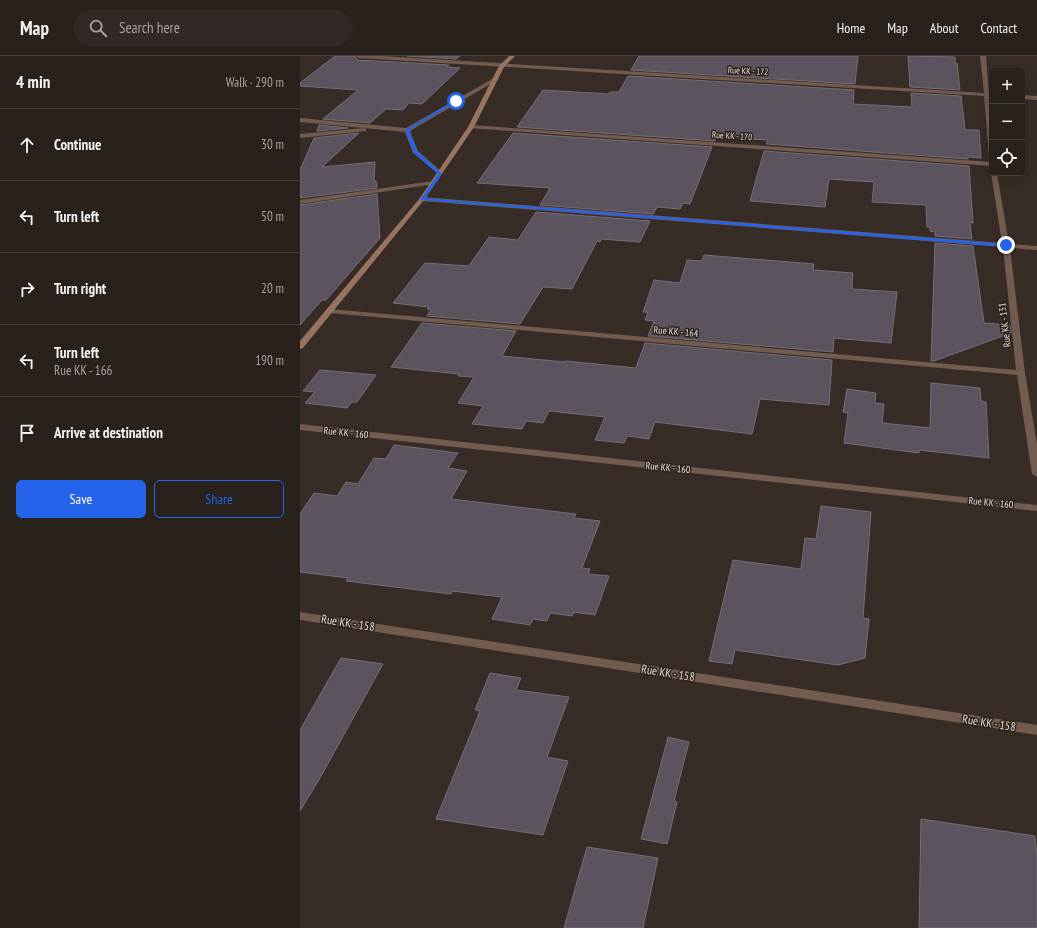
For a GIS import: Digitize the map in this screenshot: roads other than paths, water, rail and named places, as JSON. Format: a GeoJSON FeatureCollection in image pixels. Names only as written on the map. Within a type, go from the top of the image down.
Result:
{"type":"FeatureCollection","features":[{"type":"Feature","properties":{"kind":"street","name":"Rue KK - 172"},"geometry":{"type":"LineString","coordinates":[[358,56],[989,95]]}},
{"type":"Feature","properties":{"kind":"street"},"geometry":{"type":"LineString","coordinates":[[300,346],[422,199],[471,127],[502,66],[512,56]]}},
{"type":"Feature","properties":{"kind":"street"},"geometry":{"type":"LineString","coordinates":[[983,56],[989,95]]}},
{"type":"Feature","properties":{"kind":"street"},"geometry":{"type":"LineString","coordinates":[[300,120],[407,130],[496,79]]}},
{"type":"Feature","properties":{"kind":"street"},"geometry":{"type":"LineString","coordinates":[[1025,97],[1037,98]]}},
{"type":"Feature","properties":{"kind":"street"},"geometry":{"type":"LineString","coordinates":[[989,104],[991,140]]}},
{"type":"Feature","properties":{"kind":"street"},"geometry":{"type":"LineString","coordinates":[[300,136],[340,133],[375,127]]}},
{"type":"Feature","properties":{"kind":"street","name":"Rue KK - 170"},"geometry":{"type":"LineString","coordinates":[[471,127],[989,164]]}},
{"type":"Feature","properties":{"kind":"street"},"geometry":{"type":"LineString","coordinates":[[407,130],[415,152],[440,174]]}},
{"type":"Feature","properties":{"kind":"street","name":"Rue KK - 131"},"geometry":{"type":"LineString","coordinates":[[994,176],[1006,245],[1021,373],[1037,474]]}},
{"type":"Feature","properties":{"kind":"street"},"geometry":{"type":"LineString","coordinates":[[300,202],[433,183]]}},
{"type":"Feature","properties":{"kind":"street"},"geometry":{"type":"LineString","coordinates":[[422,199],[1037,248]]}},
{"type":"Feature","properties":{"kind":"street","name":"Rue KK - 164"},"geometry":{"type":"LineString","coordinates":[[330,310],[1021,373]]}},
{"type":"Feature","properties":{"kind":"street","name":"Rue KK - 160"},"geometry":{"type":"LineString","coordinates":[[300,426],[1037,508]]}},
{"type":"Feature","properties":{"kind":"street","name":"Rue KK - 158"},"geometry":{"type":"LineString","coordinates":[[300,616],[1037,730]]}}]}
